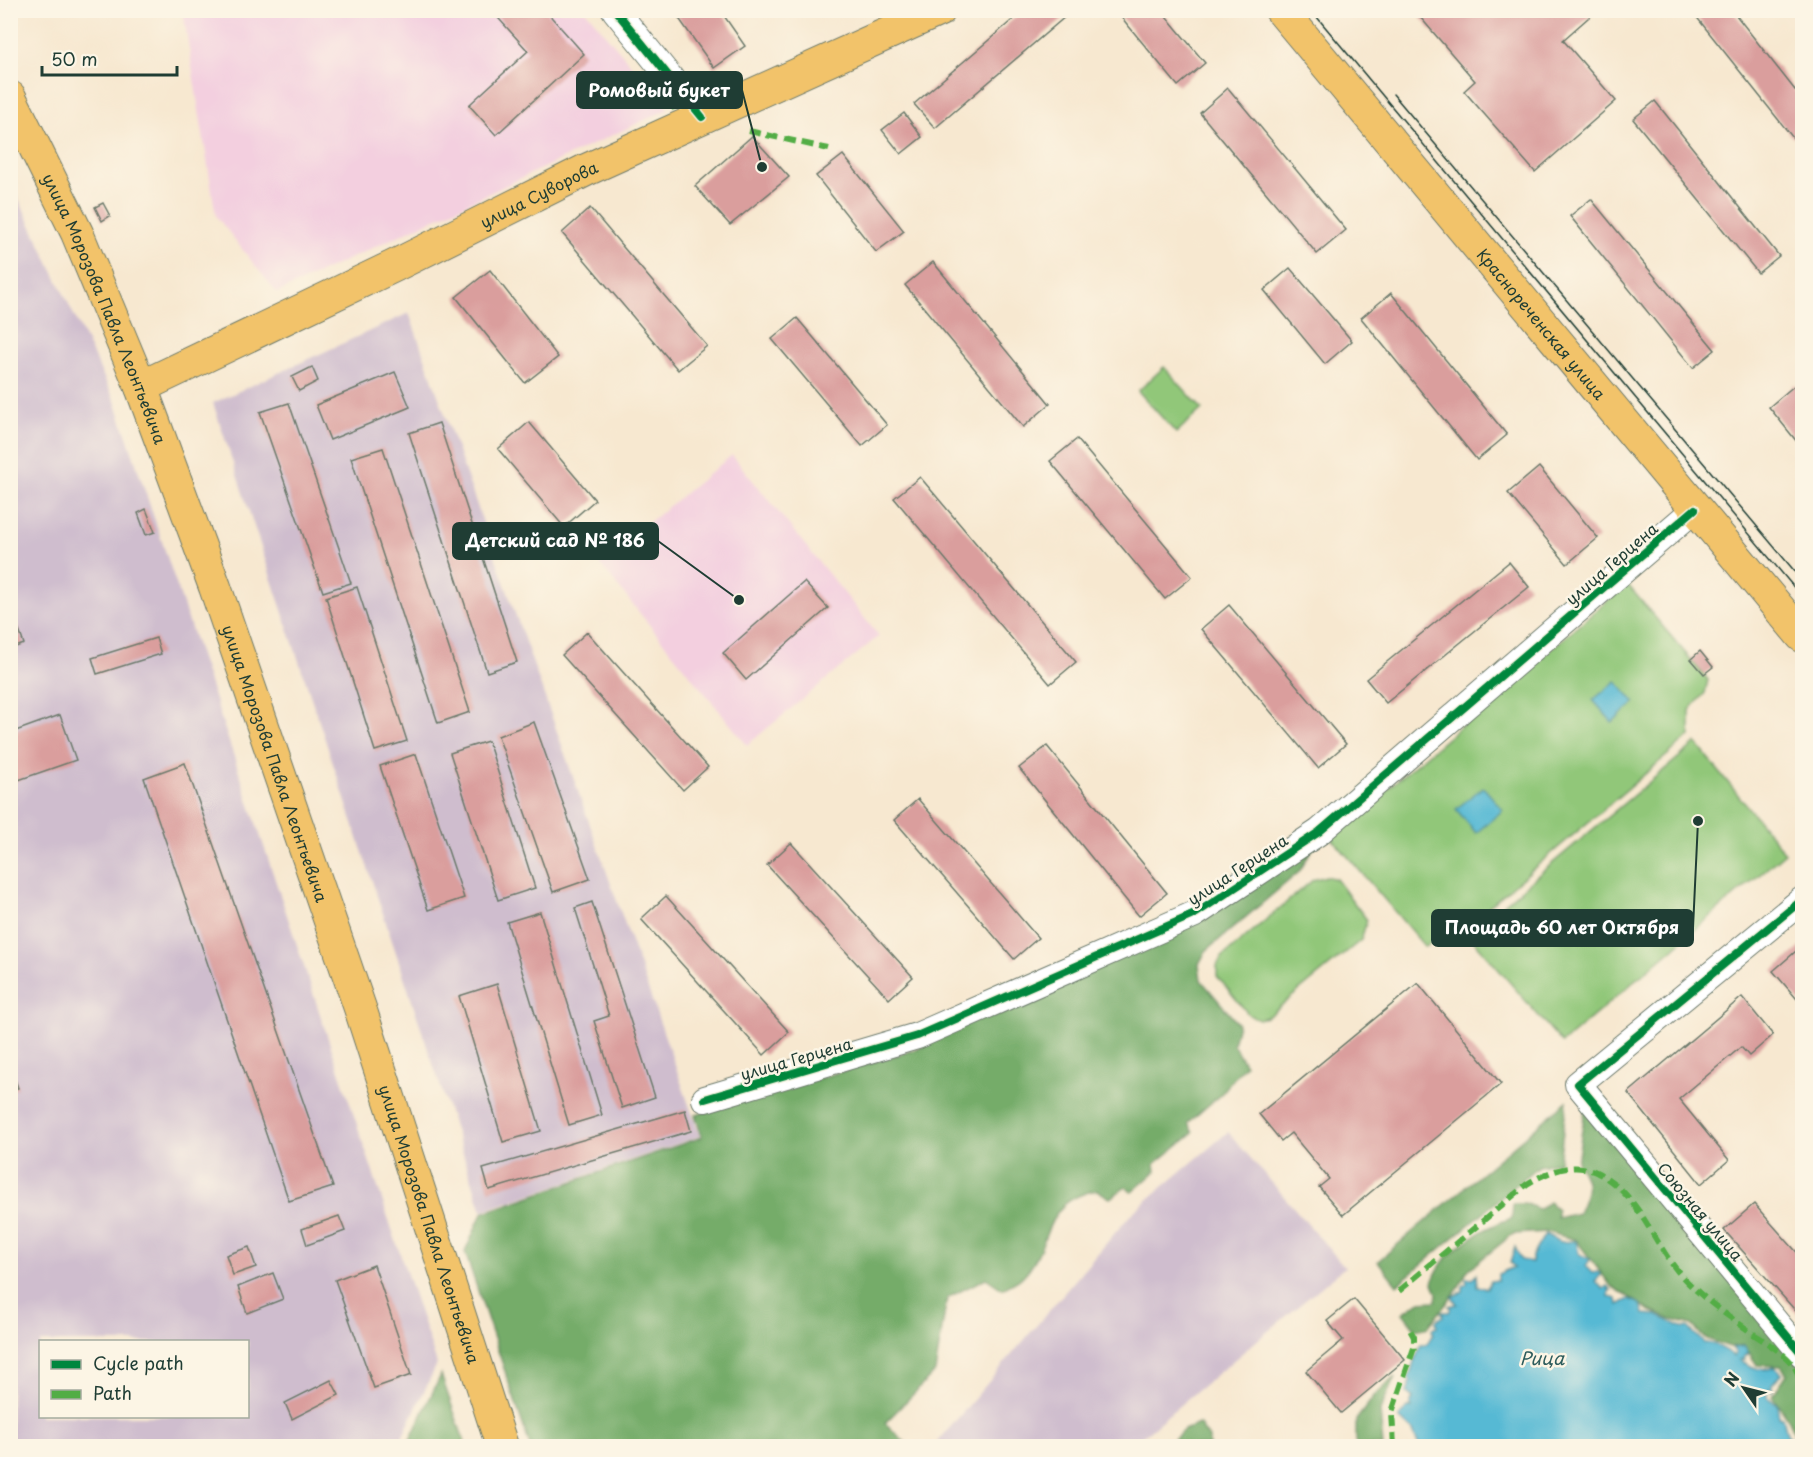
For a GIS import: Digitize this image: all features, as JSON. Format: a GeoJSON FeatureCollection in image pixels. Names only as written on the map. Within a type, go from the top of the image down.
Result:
{"type":"FeatureCollection","features":[{"type":"Feature","properties":{"kind":"main road","name":"улица Суворова"},"geometry":{"type":"LineString","coordinates":[[141,387],[586,170],[940,10]]}},
{"type":"Feature","properties":{"kind":"main road","name":"Краснореченская улица"},"geometry":{"type":"LineString","coordinates":[[1281,10],[1803,636]]}},
{"type":"Feature","properties":{"kind":"main road","name":"улица Морозова Павла Леонтьевича"},"geometry":{"type":"LineString","coordinates":[[10,97],[77,233],[141,387],[214,587],[360,1008],[502,1446]]}},
{"type":"Feature","properties":{"kind":"street"},"geometry":{"type":"LineString","coordinates":[[615,10],[702,117]]}},
{"type":"Feature","properties":{"kind":"street","name":"улица Герцена"},"geometry":{"type":"LineString","coordinates":[[705,1099],[917,1036],[1195,914],[1319,832],[1695,509]]}},
{"type":"Feature","properties":{"kind":"street","name":"Союзная улица"},"geometry":{"type":"LineString","coordinates":[[1803,900],[1578,1084],[1803,1354]]}},
{"type":"Feature","properties":{"kind":"shaded area"},"geometry":{"type":"Polygon","coordinates":[[[183,11],[586,11],[668,109],[277,293],[216,216],[183,11]]]}},
{"type":"Feature","properties":{"kind":"shaded area"},"geometry":{"type":"Polygon","coordinates":[[[10,181],[115,401],[437,1364],[398,1446],[11,1446],[10,181]]]}},
{"type":"Feature","properties":{"kind":"shaded area"},"geometry":{"type":"Polygon","coordinates":[[[409,313],[700,1136],[482,1211],[213,403],[409,313]]]}},
{"type":"Feature","properties":{"kind":"shaded area"},"geometry":{"type":"Polygon","coordinates":[[[732,455],[879,636],[747,745],[599,563],[732,455]]]}},
{"type":"Feature","properties":{"kind":"shaded area"},"geometry":{"type":"Polygon","coordinates":[[[1228,1132],[1345,1267],[1131,1446],[938,1446],[936,1444],[1132,1213],[1228,1132]]]}},
{"type":"Feature","properties":{"kind":"green space"},"geometry":{"type":"Polygon","coordinates":[[[1164,367],[1202,409],[1176,433],[1138,391],[1164,367]]]}},
{"type":"Feature","properties":{"kind":"green space"},"geometry":{"type":"Polygon","coordinates":[[[1627,584],[1708,680],[1705,693],[1690,710],[1690,736],[1462,929],[1455,922],[1425,947],[1331,837],[1627,584]]]}},
{"type":"Feature","properties":{"kind":"green space"},"geometry":{"type":"Polygon","coordinates":[[[1696,743],[1785,853],[1562,1043],[1468,934],[1696,743]]]}},
{"type":"Feature","properties":{"kind":"green space"},"geometry":{"type":"Polygon","coordinates":[[[1318,840],[1299,872],[1206,951],[1199,964],[1201,980],[1238,1024],[1233,1044],[1245,1065],[1221,1094],[1188,1123],[1193,1133],[1155,1164],[1156,1171],[1132,1192],[1126,1187],[1110,1198],[1097,1190],[1078,1196],[1065,1204],[1056,1214],[1032,1264],[1020,1279],[1002,1289],[986,1278],[947,1298],[935,1372],[885,1423],[909,1446],[530,1446],[465,1252],[482,1213],[702,1137],[695,1115],[917,1049],[1318,840]]]}},
{"type":"Feature","properties":{"kind":"green space"},"geometry":{"type":"Polygon","coordinates":[[[1326,876],[1336,879],[1367,920],[1361,940],[1267,1017],[1259,1019],[1249,1015],[1217,976],[1217,966],[1221,958],[1313,880],[1326,876]]]}},
{"type":"Feature","properties":{"kind":"green space"},"geometry":{"type":"Polygon","coordinates":[[[1567,1101],[1559,1162],[1539,1166],[1397,1285],[1378,1261],[1567,1101]]]}},
{"type":"Feature","properties":{"kind":"green space"},"geometry":{"type":"Polygon","coordinates":[[[1586,1103],[1802,1368],[1802,1440],[1796,1437],[1788,1418],[1772,1396],[1787,1374],[1781,1366],[1757,1365],[1744,1345],[1730,1347],[1704,1338],[1692,1325],[1651,1311],[1611,1286],[1576,1240],[1548,1232],[1513,1234],[1468,1270],[1457,1290],[1428,1327],[1416,1330],[1403,1313],[1418,1302],[1436,1301],[1437,1293],[1433,1283],[1444,1261],[1476,1235],[1512,1218],[1513,1204],[1526,1204],[1539,1209],[1549,1202],[1557,1209],[1557,1218],[1578,1213],[1586,1193],[1586,1182],[1577,1163],[1586,1103]]]}},
{"type":"Feature","properties":{"kind":"green space"},"geometry":{"type":"Polygon","coordinates":[[[441,1375],[466,1446],[407,1446],[441,1375]]]}},
{"type":"Feature","properties":{"kind":"green space"},"geometry":{"type":"Polygon","coordinates":[[[1395,1377],[1380,1411],[1383,1446],[1356,1446],[1356,1420],[1375,1395],[1395,1377]]]}},
{"type":"Feature","properties":{"kind":"green space"},"geometry":{"type":"Polygon","coordinates":[[[1199,1424],[1209,1438],[1209,1446],[1166,1446],[1184,1430],[1199,1424]]]}},
{"type":"Feature","properties":{"kind":"water"},"geometry":{"type":"Polygon","coordinates":[[[1616,681],[1635,703],[1612,722],[1593,700],[1616,681]]]}},
{"type":"Feature","properties":{"kind":"water"},"geometry":{"type":"Polygon","coordinates":[[[1483,787],[1503,810],[1476,833],[1456,809],[1483,787]]]}},
{"type":"Feature","properties":{"kind":"water","name":"Рица"},"geometry":{"type":"Polygon","coordinates":[[[1545,1234],[1560,1242],[1576,1241],[1579,1254],[1590,1259],[1586,1267],[1592,1273],[1598,1272],[1601,1275],[1595,1281],[1603,1289],[1607,1286],[1611,1290],[1609,1290],[1609,1297],[1617,1299],[1618,1305],[1629,1299],[1641,1304],[1644,1314],[1656,1315],[1684,1328],[1688,1327],[1704,1343],[1716,1345],[1734,1356],[1736,1353],[1732,1348],[1744,1346],[1749,1353],[1744,1357],[1745,1359],[1740,1360],[1749,1365],[1762,1369],[1775,1367],[1781,1374],[1772,1384],[1772,1391],[1769,1388],[1767,1391],[1767,1397],[1777,1404],[1779,1417],[1783,1417],[1787,1434],[1797,1444],[1802,1443],[1802,1446],[1419,1446],[1413,1431],[1399,1418],[1407,1408],[1412,1408],[1410,1403],[1413,1398],[1407,1393],[1411,1381],[1408,1379],[1421,1344],[1427,1344],[1433,1334],[1432,1329],[1437,1327],[1436,1321],[1443,1316],[1442,1312],[1449,1312],[1451,1308],[1449,1306],[1457,1304],[1452,1297],[1463,1291],[1463,1286],[1467,1284],[1466,1278],[1472,1279],[1476,1274],[1477,1287],[1487,1288],[1491,1281],[1498,1280],[1498,1274],[1514,1267],[1510,1263],[1515,1247],[1521,1260],[1532,1262],[1532,1256],[1545,1234]]]}},
{"type":"Feature","properties":{"kind":"building"},"geometry":{"type":"Polygon","coordinates":[[[491,10],[545,10],[584,54],[496,135],[469,105],[528,51],[491,10]]]}},
{"type":"Feature","properties":{"kind":"building"},"geometry":{"type":"Polygon","coordinates":[[[673,10],[720,10],[745,46],[714,68],[673,10]]]}},
{"type":"Feature","properties":{"kind":"building"},"geometry":{"type":"Polygon","coordinates":[[[1024,10],[1073,10],[935,128],[914,104],[1024,10]]]}},
{"type":"Feature","properties":{"kind":"building"},"geometry":{"type":"Polygon","coordinates":[[[1119,10],[1161,10],[1205,63],[1178,86],[1117,12],[1119,10]]]}},
{"type":"Feature","properties":{"kind":"building"},"geometry":{"type":"Polygon","coordinates":[[[1414,10],[1597,10],[1563,40],[1616,101],[1535,172],[1464,91],[1475,81],[1414,10]]]}},
{"type":"Feature","properties":{"kind":"building"},"geometry":{"type":"Polygon","coordinates":[[[1691,10],[1732,10],[1802,99],[1802,130],[1793,138],[1691,10]]]}},
{"type":"Feature","properties":{"kind":"building"},"geometry":{"type":"Polygon","coordinates":[[[1228,88],[1346,230],[1317,254],[1200,113],[1228,88]]]}},
{"type":"Feature","properties":{"kind":"building"},"geometry":{"type":"Polygon","coordinates":[[[1655,101],[1779,256],[1758,273],[1633,119],[1655,101]]]}},
{"type":"Feature","properties":{"kind":"building"},"geometry":{"type":"Polygon","coordinates":[[[904,113],[922,137],[901,154],[882,130],[904,113]]]}},
{"type":"Feature","properties":{"kind":"building"},"geometry":{"type":"Polygon","coordinates":[[[752,136],[789,177],[730,225],[695,186],[752,136]]]}},
{"type":"Feature","properties":{"kind":"building"},"geometry":{"type":"Polygon","coordinates":[[[843,155],[904,231],[876,252],[816,176],[843,155]]]}},
{"type":"Feature","properties":{"kind":"building"},"geometry":{"type":"Polygon","coordinates":[[[1591,199],[1715,350],[1693,368],[1570,216],[1591,199]]]}},
{"type":"Feature","properties":{"kind":"building"},"geometry":{"type":"Polygon","coordinates":[[[103,203],[110,216],[102,221],[95,207],[103,203]]]}},
{"type":"Feature","properties":{"kind":"building"},"geometry":{"type":"Polygon","coordinates":[[[590,208],[707,346],[678,370],[562,233],[590,208]]]}},
{"type":"Feature","properties":{"kind":"building"},"geometry":{"type":"Polygon","coordinates":[[[933,262],[1050,404],[1023,427],[905,285],[933,262]]]}},
{"type":"Feature","properties":{"kind":"building"},"geometry":{"type":"Polygon","coordinates":[[[1290,268],[1352,341],[1325,364],[1264,290],[1290,268]]]}},
{"type":"Feature","properties":{"kind":"building"},"geometry":{"type":"Polygon","coordinates":[[[490,270],[558,357],[525,383],[456,297],[490,270]]]}},
{"type":"Feature","properties":{"kind":"building"},"geometry":{"type":"Polygon","coordinates":[[[1391,293],[1507,435],[1477,460],[1361,318],[1391,293]]]}},
{"type":"Feature","properties":{"kind":"building"},"geometry":{"type":"Polygon","coordinates":[[[797,318],[887,425],[862,446],[772,339],[797,318]]]}},
{"type":"Feature","properties":{"kind":"building"},"geometry":{"type":"Polygon","coordinates":[[[312,367],[318,381],[299,391],[292,377],[312,367]]]}},
{"type":"Feature","properties":{"kind":"building"},"geometry":{"type":"Polygon","coordinates":[[[395,372],[410,407],[330,440],[316,405],[395,372]]]}},
{"type":"Feature","properties":{"kind":"building"},"geometry":{"type":"Polygon","coordinates":[[[1795,385],[1802,395],[1802,448],[1769,407],[1795,385]]]}},
{"type":"Feature","properties":{"kind":"building"},"geometry":{"type":"Polygon","coordinates":[[[289,403],[351,583],[323,592],[260,412],[289,403]]]}},
{"type":"Feature","properties":{"kind":"building"},"geometry":{"type":"Polygon","coordinates":[[[529,422],[595,500],[564,527],[498,449],[529,422]]]}},
{"type":"Feature","properties":{"kind":"building"},"geometry":{"type":"Polygon","coordinates":[[[439,423],[517,662],[487,672],[409,433],[439,423]]]}},
{"type":"Feature","properties":{"kind":"building"},"geometry":{"type":"Polygon","coordinates":[[[1077,439],[1192,577],[1165,599],[1050,461],[1077,439]]]}},
{"type":"Feature","properties":{"kind":"building"},"geometry":{"type":"Polygon","coordinates":[[[383,448],[470,712],[438,723],[351,458],[383,448]]]}},
{"type":"Feature","properties":{"kind":"building"},"geometry":{"type":"Polygon","coordinates":[[[1539,467],[1598,538],[1567,564],[1508,493],[1539,467]]]}},
{"type":"Feature","properties":{"kind":"building"},"geometry":{"type":"Polygon","coordinates":[[[920,477],[1076,662],[1050,684],[894,498],[920,477]]]}},
{"type":"Feature","properties":{"kind":"building"},"geometry":{"type":"Polygon","coordinates":[[[146,509],[155,532],[146,535],[138,513],[146,509]]]}},
{"type":"Feature","properties":{"kind":"building"},"geometry":{"type":"Polygon","coordinates":[[[1509,562],[1529,587],[1386,703],[1366,679],[1509,562]]]}},
{"type":"Feature","properties":{"kind":"building"},"geometry":{"type":"Polygon","coordinates":[[[804,582],[828,608],[746,680],[723,653],[804,582]]]}},
{"type":"Feature","properties":{"kind":"building"},"geometry":{"type":"Polygon","coordinates":[[[357,587],[407,741],[375,751],[326,597],[357,587]]]}},
{"type":"Feature","properties":{"kind":"building"},"geometry":{"type":"Polygon","coordinates":[[[1229,605],[1346,744],[1318,768],[1201,629],[1229,605]]]}},
{"type":"Feature","properties":{"kind":"building"},"geometry":{"type":"Polygon","coordinates":[[[10,606],[24,644],[10,649],[10,606]]]}},
{"type":"Feature","properties":{"kind":"building"},"geometry":{"type":"Polygon","coordinates":[[[587,632],[708,767],[683,790],[562,655],[587,632]]]}},
{"type":"Feature","properties":{"kind":"building"},"geometry":{"type":"Polygon","coordinates":[[[156,638],[161,654],[97,674],[92,658],[156,638]]]}},
{"type":"Feature","properties":{"kind":"building"},"geometry":{"type":"Polygon","coordinates":[[[1700,651],[1713,667],[1704,674],[1691,659],[1700,651]]]}},
{"type":"Feature","properties":{"kind":"building"},"geometry":{"type":"Polygon","coordinates":[[[60,715],[76,760],[10,783],[10,733],[60,715]]]}},
{"type":"Feature","properties":{"kind":"building"},"geometry":{"type":"Polygon","coordinates":[[[534,722],[590,879],[553,892],[498,736],[534,722]]]}},
{"type":"Feature","properties":{"kind":"building"},"geometry":{"type":"Polygon","coordinates":[[[488,741],[535,888],[498,900],[450,753],[488,741]]]}},
{"type":"Feature","properties":{"kind":"building"},"geometry":{"type":"Polygon","coordinates":[[[1047,746],[1167,893],[1139,916],[1019,768],[1047,746]]]}},
{"type":"Feature","properties":{"kind":"building"},"geometry":{"type":"Polygon","coordinates":[[[416,754],[464,898],[428,910],[380,766],[416,754]]]}},
{"type":"Feature","properties":{"kind":"building"},"geometry":{"type":"Polygon","coordinates":[[[185,763],[333,1187],[289,1201],[144,778],[185,763]]]}},
{"type":"Feature","properties":{"kind":"building"},"geometry":{"type":"Polygon","coordinates":[[[918,799],[1038,938],[1014,959],[894,820],[918,799]]]}},
{"type":"Feature","properties":{"kind":"building"},"geometry":{"type":"Polygon","coordinates":[[[791,843],[913,977],[889,999],[767,865],[791,843]]]}},
{"type":"Feature","properties":{"kind":"building"},"geometry":{"type":"Polygon","coordinates":[[[666,896],[789,1032],[764,1055],[641,919],[666,896]]]}},
{"type":"Feature","properties":{"kind":"building"},"geometry":{"type":"Polygon","coordinates":[[[592,902],[655,1097],[622,1108],[594,1021],[609,1016],[575,908],[592,902]]]}},
{"type":"Feature","properties":{"kind":"building"},"geometry":{"type":"Polygon","coordinates":[[[540,912],[602,1115],[569,1125],[507,922],[540,912]]]}},
{"type":"Feature","properties":{"kind":"building"},"geometry":{"type":"Polygon","coordinates":[[[1802,946],[1802,1005],[1773,971],[1802,946]]]}},
{"type":"Feature","properties":{"kind":"building"},"geometry":{"type":"Polygon","coordinates":[[[1418,983],[1501,1084],[1343,1215],[1319,1187],[1329,1179],[1291,1133],[1281,1141],[1259,1114],[1418,983]]]}},
{"type":"Feature","properties":{"kind":"building"},"geometry":{"type":"Polygon","coordinates":[[[497,984],[541,1131],[503,1142],[459,996],[497,984]]]}},
{"type":"Feature","properties":{"kind":"building"},"geometry":{"type":"Polygon","coordinates":[[[1742,997],[1773,1035],[1749,1056],[1741,1047],[1679,1099],[1729,1160],[1701,1184],[1628,1093],[1742,997]]]}},
{"type":"Feature","properties":{"kind":"building"},"geometry":{"type":"Polygon","coordinates":[[[10,1065],[18,1088],[10,1090],[10,1065]]]}},
{"type":"Feature","properties":{"kind":"building"},"geometry":{"type":"Polygon","coordinates":[[[685,1110],[691,1131],[489,1190],[483,1169],[685,1110]]]}},
{"type":"Feature","properties":{"kind":"building"},"geometry":{"type":"Polygon","coordinates":[[[1754,1204],[1802,1258],[1802,1318],[1724,1230],[1754,1204]]]}},
{"type":"Feature","properties":{"kind":"building"},"geometry":{"type":"Polygon","coordinates":[[[339,1216],[345,1231],[307,1245],[302,1229],[339,1216]]]}},
{"type":"Feature","properties":{"kind":"building"},"geometry":{"type":"Polygon","coordinates":[[[249,1247],[256,1267],[233,1275],[226,1255],[249,1247]]]}},
{"type":"Feature","properties":{"kind":"building"},"geometry":{"type":"Polygon","coordinates":[[[374,1265],[411,1375],[374,1388],[335,1280],[374,1265]]]}},
{"type":"Feature","properties":{"kind":"building"},"geometry":{"type":"Polygon","coordinates":[[[273,1273],[283,1299],[247,1313],[238,1287],[273,1273]]]}},
{"type":"Feature","properties":{"kind":"building"},"geometry":{"type":"Polygon","coordinates":[[[1354,1299],[1405,1360],[1341,1413],[1306,1371],[1343,1340],[1327,1321],[1354,1299]]]}},
{"type":"Feature","properties":{"kind":"building"},"geometry":{"type":"Polygon","coordinates":[[[331,1380],[339,1395],[292,1419],[285,1403],[331,1380]]]}},
{"type":"Feature","properties":{"kind":"tram line"},"geometry":{"type":"LineString","coordinates":[[1311,10],[1802,597]]}},
{"type":"Feature","properties":{"kind":"tram line"},"geometry":{"type":"LineString","coordinates":[[1393,94],[1802,580]]}},
{"type":"Feature","properties":{"kind":"marked path"},"geometry":{"type":"LineString","coordinates":[[671,108],[712,88]]}},
{"type":"Feature","properties":{"kind":"marked path"},"geometry":{"type":"LineString","coordinates":[[749,131],[829,149]]}},
{"type":"Feature","properties":{"kind":"marked path"},"geometry":{"type":"LineString","coordinates":[[1399,1291],[1527,1184],[1560,1169],[1587,1169],[1611,1181],[1623,1192],[1643,1218],[1670,1261],[1697,1291],[1790,1361],[1797,1372],[1802,1392]]}},
{"type":"Feature","properties":{"kind":"marked path"},"geometry":{"type":"LineString","coordinates":[[1394,1446],[1392,1412],[1414,1348],[1414,1337],[1409,1328]]}},
{"type":"Feature","properties":{"kind":"cycle path"},"geometry":{"type":"LineString","coordinates":[[615,10],[702,117]]}},
{"type":"Feature","properties":{"kind":"cycle path"},"geometry":{"type":"LineString","coordinates":[[705,1099],[917,1036],[1195,914],[1319,832],[1695,509]]}},
{"type":"Feature","properties":{"kind":"cycle path"},"geometry":{"type":"LineString","coordinates":[[1802,900],[1578,1084],[1802,1354]]}},
{"type":"Feature","properties":{"kind":"place","name":"Ромовый букет"},"geometry":{"type":"Point","coordinates":[762,167]}},
{"type":"Feature","properties":{"kind":"place","name":"Детский сад № 186"},"geometry":{"type":"Point","coordinates":[739,600]}},
{"type":"Feature","properties":{"kind":"place","name":"Площадь 60 лет Октября"},"geometry":{"type":"Point","coordinates":[1698,821]}}]}
